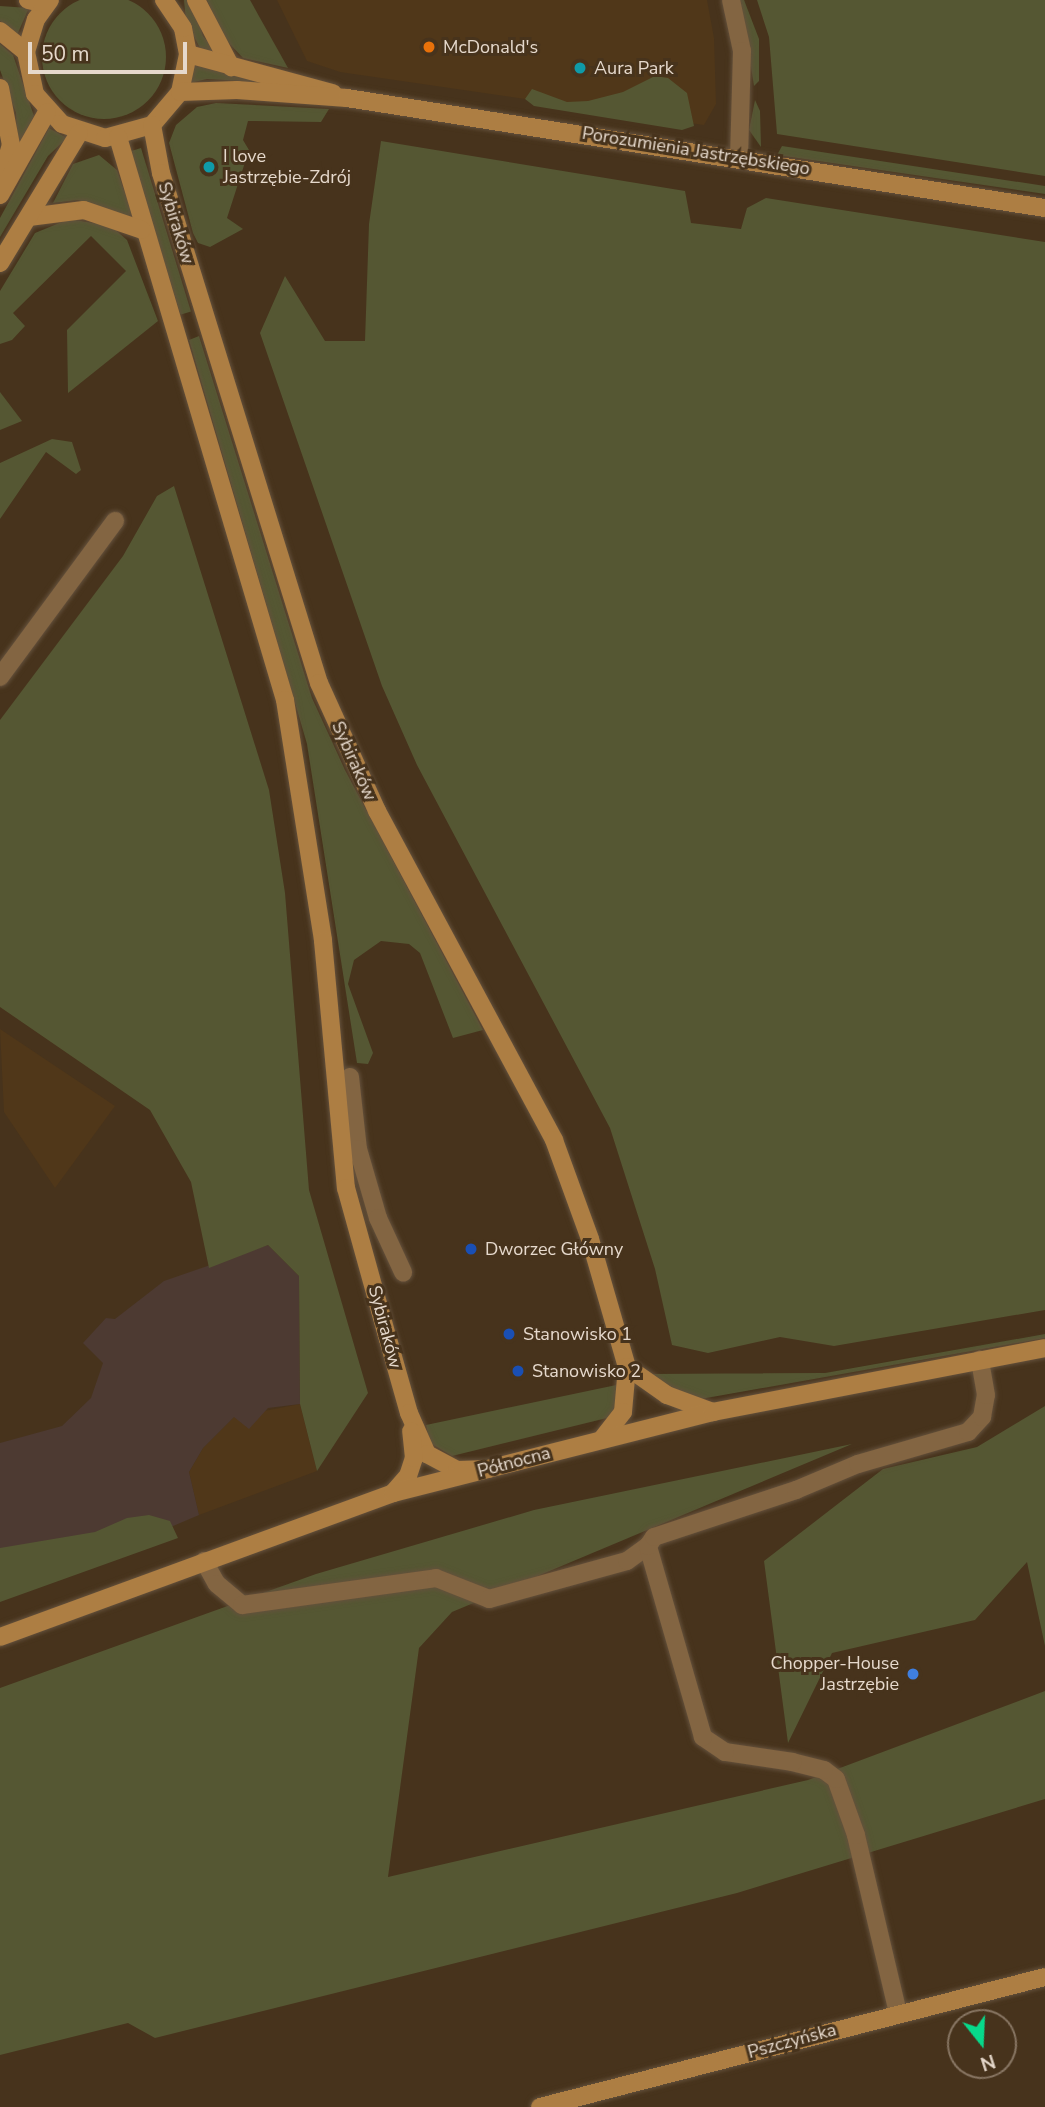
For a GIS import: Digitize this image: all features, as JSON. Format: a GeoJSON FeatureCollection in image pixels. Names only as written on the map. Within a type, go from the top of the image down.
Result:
{"type":"FeatureCollection","features":[{"type":"Feature","properties":{"kind":"street"},"geometry":{"type":"LineString","coordinates":[[196,0],[231,67]]}},
{"type":"Feature","properties":{"kind":"street"},"geometry":{"type":"LineString","coordinates":[[732,0],[742,51],[740,158]]}},
{"type":"Feature","properties":{"kind":"street"},"geometry":{"type":"LineString","coordinates":[[41,1],[29,34],[27,73],[47,112],[79,133],[118,137],[152,125],[180,92],[188,54],[183,28],[168,2]]}},
{"type":"Feature","properties":{"kind":"street"},"geometry":{"type":"LineString","coordinates":[[0,31],[26,52]]}},
{"type":"Feature","properties":{"kind":"street","name":"Porozumienia Jastrzębskiego"},"geometry":{"type":"LineString","coordinates":[[188,54],[231,67],[304,83],[347,98]]}},
{"type":"Feature","properties":{"kind":"street"},"geometry":{"type":"LineString","coordinates":[[0,88],[11,145],[0,181]]}},
{"type":"Feature","properties":{"kind":"street","name":"Porozumienia Jastrzębskiego"},"geometry":{"type":"LineString","coordinates":[[180,92],[237,90],[347,98],[1045,208]]}},
{"type":"Feature","properties":{"kind":"street"},"geometry":{"type":"LineString","coordinates":[[0,195],[47,112]]}},
{"type":"Feature","properties":{"kind":"street","name":"Sybiraków"},"geometry":{"type":"LineString","coordinates":[[152,125],[161,173],[319,683],[377,811],[554,1140],[590,1239],[627,1367],[623,1412],[603,1438]]}},
{"type":"Feature","properties":{"kind":"street"},"geometry":{"type":"LineString","coordinates":[[0,263],[79,133]]}},
{"type":"Feature","properties":{"kind":"street","name":"Sybiraków"},"geometry":{"type":"LineString","coordinates":[[118,137],[142,230],[285,700],[323,941],[346,1188],[409,1413],[427,1454],[457,1470],[489,1469]]}},
{"type":"Feature","properties":{"kind":"street"},"geometry":{"type":"LineString","coordinates":[[29,217],[84,210],[142,230]]}},
{"type":"Feature","properties":{"kind":"street"},"geometry":{"type":"LineString","coordinates":[[0,677],[115,521]]}},
{"type":"Feature","properties":{"kind":"street"},"geometry":{"type":"LineString","coordinates":[[350,1077],[358,1149],[378,1218],[403,1272]]}},
{"type":"Feature","properties":{"kind":"street","name":"Północna"},"geometry":{"type":"LineString","coordinates":[[0,1637],[393,1493],[713,1412],[1045,1348]]}},
{"type":"Feature","properties":{"kind":"street"},"geometry":{"type":"LineString","coordinates":[[204,1561],[217,1584],[242,1605],[436,1578],[489,1599],[627,1561],[648,1546],[654,1537],[796,1490],[858,1464],[968,1432],[982,1417],[986,1395],[980,1360]]}},
{"type":"Feature","properties":{"kind":"street"},"geometry":{"type":"LineString","coordinates":[[627,1367],[667,1395],[713,1412]]}},
{"type":"Feature","properties":{"kind":"street","name":"Sybiraków"},"geometry":{"type":"LineString","coordinates":[[393,1493],[408,1476],[414,1458],[409,1413]]}},
{"type":"Feature","properties":{"kind":"street"},"geometry":{"type":"LineString","coordinates":[[648,1546],[703,1737],[725,1752],[803,1764],[836,1779],[856,1835],[898,2013]]}},
{"type":"Feature","properties":{"kind":"street","name":"Pszczyńska"},"geometry":{"type":"LineString","coordinates":[[540,2107],[1045,1977]]}},
{"type":"Feature","properties":{"kind":"shaded area"},"geometry":{"type":"Polygon","coordinates":[[[277,0],[707,0],[714,38],[716,104],[704,125],[340,72],[307,61],[277,0]]]}},
{"type":"Feature","properties":{"kind":"shaded area"},"geometry":{"type":"Polygon","coordinates":[[[0,1029],[115,1106],[55,1188],[4,1112],[0,1029]]]}},
{"type":"Feature","properties":{"kind":"shaded area"},"geometry":{"type":"Polygon","coordinates":[[[268,1245],[299,1276],[300,1404],[268,1408],[249,1429],[234,1417],[203,1448],[189,1472],[199,1515],[159,1532],[0,1573],[0,1443],[62,1426],[91,1398],[103,1363],[83,1343],[106,1318],[115,1319],[164,1281],[268,1245]]]}},
{"type":"Feature","properties":{"kind":"shaded area"},"geometry":{"type":"Polygon","coordinates":[[[300,1404],[317,1471],[199,1515],[189,1472],[203,1448],[234,1417],[300,1404]]]}},
{"type":"Feature","properties":{"kind":"green space"},"geometry":{"type":"Polygon","coordinates":[[[104,-5],[128,0],[148,13],[161,33],[166,57],[161,81],[148,101],[128,114],[104,119],[80,114],[60,101],[47,81],[42,57],[47,33],[60,13],[80,0],[104,-5]]]}},
{"type":"Feature","properties":{"kind":"green space"},"geometry":{"type":"Polygon","coordinates":[[[184,0],[192,0],[203,36],[217,53],[202,52],[186,21],[184,0]]]}},
{"type":"Feature","properties":{"kind":"green space"},"geometry":{"type":"Polygon","coordinates":[[[207,0],[250,0],[288,68],[243,58],[224,38],[207,0]]]}},
{"type":"Feature","properties":{"kind":"green space"},"geometry":{"type":"Polygon","coordinates":[[[740,0],[744,0],[759,39],[759,81],[754,86],[740,0]]]}},
{"type":"Feature","properties":{"kind":"green space"},"geometry":{"type":"Polygon","coordinates":[[[757,0],[1045,0],[1045,176],[777,134],[769,37],[757,0]]]}},
{"type":"Feature","properties":{"kind":"green space"},"geometry":{"type":"Polygon","coordinates":[[[0,6],[29,8],[17,35],[0,21],[0,6]]]}},
{"type":"Feature","properties":{"kind":"green space"},"geometry":{"type":"Polygon","coordinates":[[[0,44],[13,55],[34,116],[17,151],[16,113],[0,70],[0,44]]]}},
{"type":"Feature","properties":{"kind":"green space"},"geometry":{"type":"Polygon","coordinates":[[[193,65],[259,82],[207,79],[190,83],[193,65]]]}},
{"type":"Feature","properties":{"kind":"green space"},"geometry":{"type":"Polygon","coordinates":[[[655,76],[668,78],[687,93],[694,126],[682,130],[534,106],[525,99],[532,89],[567,102],[588,101],[623,92],[655,76]]]}},
{"type":"Feature","properties":{"kind":"green space"},"geometry":{"type":"Polygon","coordinates":[[[755,100],[760,111],[761,147],[749,130],[755,100]]]}},
{"type":"Feature","properties":{"kind":"green space"},"geometry":{"type":"Polygon","coordinates":[[[216,103],[329,109],[321,122],[248,121],[243,140],[249,150],[227,218],[243,229],[210,247],[198,243],[193,233],[169,143],[176,125],[197,107],[216,103]]]}},
{"type":"Feature","properties":{"kind":"green space"},"geometry":{"type":"Polygon","coordinates":[[[49,128],[67,138],[48,156],[0,237],[0,218],[49,128]]]}},
{"type":"Feature","properties":{"kind":"green space"},"geometry":{"type":"Polygon","coordinates":[[[381,141],[685,191],[691,223],[741,229],[747,208],[766,198],[1045,242],[1045,1310],[834,1346],[780,1337],[708,1353],[672,1345],[655,1269],[610,1128],[417,765],[382,686],[260,333],[285,276],[325,341],[365,341],[369,224],[381,141]]]}},
{"type":"Feature","properties":{"kind":"green space"},"geometry":{"type":"Polygon","coordinates":[[[782,146],[1045,186],[1045,194],[777,155],[782,146]]]}},
{"type":"Feature","properties":{"kind":"green space"},"geometry":{"type":"Polygon","coordinates":[[[141,148],[191,312],[180,315],[130,151],[141,148]]]}},
{"type":"Feature","properties":{"kind":"green space"},"geometry":{"type":"Polygon","coordinates":[[[99,155],[117,170],[132,213],[128,217],[78,200],[53,203],[73,164],[99,155]]]}},
{"type":"Feature","properties":{"kind":"green space"},"geometry":{"type":"Polygon","coordinates":[[[69,219],[111,226],[127,240],[158,321],[68,393],[67,330],[126,271],[91,236],[13,313],[25,326],[12,340],[0,344],[0,291],[35,233],[69,219]]]}},
{"type":"Feature","properties":{"kind":"green space"},"geometry":{"type":"Polygon","coordinates":[[[199,336],[312,698],[345,770],[483,1030],[453,1038],[420,953],[409,944],[381,941],[354,960],[348,984],[373,1053],[368,1064],[357,1063],[307,744],[189,340],[199,336]]]}},
{"type":"Feature","properties":{"kind":"green space"},"geometry":{"type":"Polygon","coordinates":[[[0,392],[22,421],[0,430],[0,392]]]}},
{"type":"Feature","properties":{"kind":"green space"},"geometry":{"type":"Polygon","coordinates":[[[52,439],[72,442],[81,470],[76,474],[46,452],[0,519],[0,463],[52,439]]]}},
{"type":"Feature","properties":{"kind":"green space"},"geometry":{"type":"Polygon","coordinates":[[[174,486],[269,790],[285,893],[309,1190],[368,1393],[317,1471],[300,1404],[299,1276],[268,1245],[209,1268],[191,1182],[150,1110],[0,1007],[0,720],[123,556],[157,496],[174,486]]]}},
{"type":"Feature","properties":{"kind":"green space"},"geometry":{"type":"Polygon","coordinates":[[[1045,1334],[1045,1338],[695,1400],[679,1396],[652,1374],[825,1373],[1045,1334]]]}},
{"type":"Feature","properties":{"kind":"green space"},"geometry":{"type":"Polygon","coordinates":[[[621,1384],[620,1407],[611,1417],[452,1456],[430,1443],[426,1425],[621,1384]]]}},
{"type":"Feature","properties":{"kind":"green space"},"geometry":{"type":"Polygon","coordinates":[[[1045,1406],[1045,1646],[1027,1562],[975,1620],[832,1653],[788,1743],[764,1561],[883,1469],[977,1447],[1045,1406]]]}},
{"type":"Feature","properties":{"kind":"green space"},"geometry":{"type":"Polygon","coordinates":[[[852,1444],[452,1612],[419,1648],[388,1877],[808,1780],[1045,1691],[1045,1799],[737,1893],[155,2038],[128,2023],[0,2055],[0,1688],[316,1574],[534,1510],[852,1444]]]}},
{"type":"Feature","properties":{"kind":"green space"},"geometry":{"type":"Polygon","coordinates":[[[149,1515],[170,1521],[178,1538],[0,1602],[0,1548],[95,1532],[127,1518],[149,1515]]]}},
{"type":"Feature","properties":{"kind":"place","name":"McDonald's"},"geometry":{"type":"Point","coordinates":[429,47]}},
{"type":"Feature","properties":{"kind":"place","name":"Aura Park"},"geometry":{"type":"Point","coordinates":[580,68]}},
{"type":"Feature","properties":{"kind":"place","name":"I love Jastrzębie-Zdrój"},"geometry":{"type":"Point","coordinates":[209,167]}},
{"type":"Feature","properties":{"kind":"place","name":"Dworzec Główny"},"geometry":{"type":"Point","coordinates":[471,1249]}},
{"type":"Feature","properties":{"kind":"place","name":"Stanowisko 1"},"geometry":{"type":"Point","coordinates":[509,1334]}},
{"type":"Feature","properties":{"kind":"place","name":"Stanowisko 2"},"geometry":{"type":"Point","coordinates":[518,1371]}},
{"type":"Feature","properties":{"kind":"place","name":"Chopper-House Jastrzębie"},"geometry":{"type":"Point","coordinates":[913,1674]}}]}
